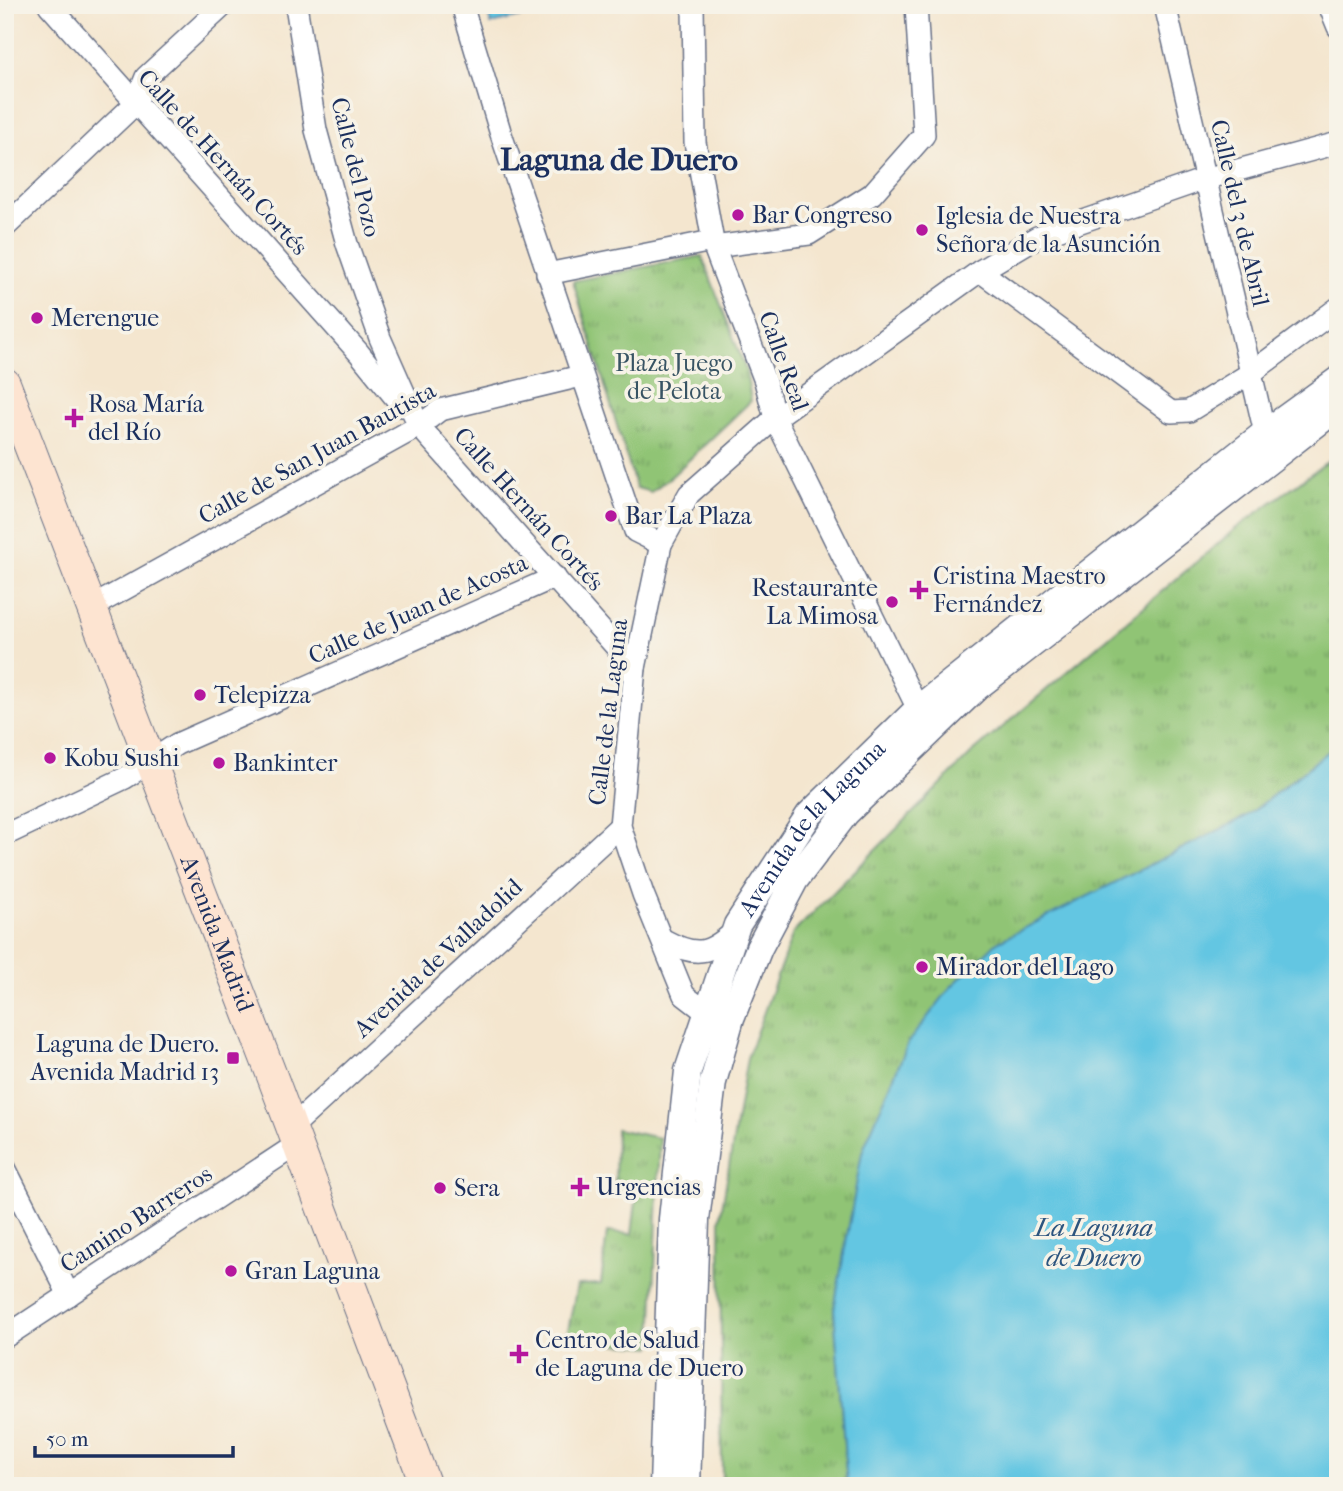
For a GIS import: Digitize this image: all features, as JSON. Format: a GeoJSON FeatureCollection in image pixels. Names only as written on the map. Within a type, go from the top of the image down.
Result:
{"type":"FeatureCollection","features":[{"type":"Feature","properties":{"kind":"main road","name":"Avenida Madrid"},"geometry":{"type":"LineString","coordinates":[[5,383],[425,1486]]}},
{"type":"Feature","properties":{"kind":"street","name":"Calle de Hernán Cortés"},"geometry":{"type":"LineString","coordinates":[[49,5],[359,353],[419,426]]}},
{"type":"Feature","properties":{"kind":"street"},"geometry":{"type":"LineString","coordinates":[[5,227],[135,104],[146,78],[224,5]]}},
{"type":"Feature","properties":{"kind":"street","name":"Calle del Pozo"},"geometry":{"type":"LineString","coordinates":[[296,5],[316,130],[347,244],[380,338]]}},
{"type":"Feature","properties":{"kind":"street"},"geometry":{"type":"LineString","coordinates":[[463,5],[500,131],[635,531],[661,544]]}},
{"type":"Feature","properties":{"kind":"street","name":"Calle Real"},"geometry":{"type":"LineString","coordinates":[[692,5],[695,142],[713,244],[765,382],[775,418],[918,709]]}},
{"type":"Feature","properties":{"kind":"street"},"geometry":{"type":"LineString","coordinates":[[547,274],[713,244],[809,234],[872,194],[923,135],[916,5]]}},
{"type":"Feature","properties":{"kind":"street","name":"Calle del 3 de Abril"},"geometry":{"type":"LineString","coordinates":[[1165,5],[1265,433]]}},
{"type":"Feature","properties":{"kind":"street"},"geometry":{"type":"LineString","coordinates":[[1329,5],[1338,27]]}},
{"type":"Feature","properties":{"kind":"street","name":"Calle de la Laguna"},"geometry":{"type":"LineString","coordinates":[[719,1015],[684,995],[664,940],[643,894],[620,826],[635,668],[661,544],[689,494],[775,418],[980,271],[1037,237],[1205,178],[1338,142]]}},
{"type":"Feature","properties":{"kind":"street"},"geometry":{"type":"LineString","coordinates":[[980,271],[1171,412],[1189,411],[1251,373],[1338,308]]}},
{"type":"Feature","properties":{"kind":"street"},"geometry":{"type":"LineString","coordinates":[[359,353],[380,338]]}},
{"type":"Feature","properties":{"kind":"street","name":"Calle Hernán Cortés"},"geometry":{"type":"LineString","coordinates":[[380,338],[419,426],[635,668]]}},
{"type":"Feature","properties":{"kind":"street","name":"Calle de San Juan Bautista"},"geometry":{"type":"LineString","coordinates":[[92,607],[419,426],[440,410],[581,376]]}},
{"type":"Feature","properties":{"kind":"street","name":"Avenida de la Laguna"},"geometry":{"type":"LineString","coordinates":[[687,1486],[696,1220],[719,1015],[735,931],[809,815],[918,709],[1265,433],[1338,380]]}},
{"type":"Feature","properties":{"kind":"street","name":"Avenida de la Laguna"},"geometry":{"type":"LineString","coordinates":[[663,1486],[672,1219],[688,1071],[760,948],[795,880],[846,813],[977,687],[1338,407]]}},
{"type":"Feature","properties":{"kind":"street","name":"Calle de Juan de Acosta"},"geometry":{"type":"LineString","coordinates":[[5,835],[125,778],[177,744],[555,577]]}},
{"type":"Feature","properties":{"kind":"street","name":"Avenida de Valladolid"},"geometry":{"type":"LineString","coordinates":[[293,1136],[620,826]]}},
{"type":"Feature","properties":{"kind":"street"},"geometry":{"type":"LineString","coordinates":[[664,940],[688,953],[718,947],[735,931]]}},
{"type":"Feature","properties":{"kind":"street","name":"Camino Barreros"},"geometry":{"type":"LineString","coordinates":[[5,1337],[69,1295],[293,1136]]}},
{"type":"Feature","properties":{"kind":"street"},"geometry":{"type":"LineString","coordinates":[[5,1168],[69,1295]]}},
{"type":"Feature","properties":{"kind":"green space","name":"Plaza Juego de Pelota"},"geometry":{"type":"Polygon","coordinates":[[[702,256],[746,370],[751,401],[673,475],[651,492],[636,488],[573,281],[702,256]]]}},
{"type":"Feature","properties":{"kind":"green space"},"geometry":{"type":"Polygon","coordinates":[[[1338,454],[1338,744],[1247,816],[1080,901],[834,1309],[847,1486],[722,1486],[720,1220],[747,1058],[793,933],[971,754],[1235,529],[1338,454]]]}},
{"type":"Feature","properties":{"kind":"green space"},"geometry":{"type":"Polygon","coordinates":[[[616,1129],[660,1138],[652,1347],[566,1340],[577,1285],[601,1284],[607,1232],[632,1234],[635,1192],[615,1191],[616,1129]]]}},
{"type":"Feature","properties":{"kind":"water"},"geometry":{"type":"Polygon","coordinates":[[[486,5],[517,5],[520,17],[491,24],[486,5]]]}},
{"type":"Feature","properties":{"kind":"water","name":"La Laguna de Duero"},"geometry":{"type":"Polygon","coordinates":[[[1338,744],[1338,1486],[847,1486],[834,1309],[862,1152],[909,1041],[951,987],[997,942],[1247,816],[1338,744]]]}},
{"type":"Feature","properties":{"kind":"place","name":"Bar Congreso"},"geometry":{"type":"Point","coordinates":[738,215]}},
{"type":"Feature","properties":{"kind":"place","name":"Iglesia de Nuestra Señora de la Asunción"},"geometry":{"type":"Point","coordinates":[922,230]}},
{"type":"Feature","properties":{"kind":"place","name":"Merengue"},"geometry":{"type":"Point","coordinates":[37,318]}},
{"type":"Feature","properties":{"kind":"place","name":"Rosa María del Río"},"geometry":{"type":"Point","coordinates":[74,418]}},
{"type":"Feature","properties":{"kind":"place","name":"Bar La Plaza"},"geometry":{"type":"Point","coordinates":[611,516]}},
{"type":"Feature","properties":{"kind":"place","name":"Cristina Maestro Fernández"},"geometry":{"type":"Point","coordinates":[919,590]}},
{"type":"Feature","properties":{"kind":"place","name":"Restaurante La Mimosa"},"geometry":{"type":"Point","coordinates":[892,602]}},
{"type":"Feature","properties":{"kind":"place","name":"Telepizza"},"geometry":{"type":"Point","coordinates":[200,695]}},
{"type":"Feature","properties":{"kind":"place","name":"Kobu Sushi"},"geometry":{"type":"Point","coordinates":[50,758]}},
{"type":"Feature","properties":{"kind":"place","name":"Bankinter"},"geometry":{"type":"Point","coordinates":[219,763]}},
{"type":"Feature","properties":{"kind":"place","name":"Mirador del Lago"},"geometry":{"type":"Point","coordinates":[922,967]}},
{"type":"Feature","properties":{"kind":"place","name":"Laguna de Duero. Avenida Madrid 13"},"geometry":{"type":"Point","coordinates":[233,1058]}},
{"type":"Feature","properties":{"kind":"place","name":"Urgencias"},"geometry":{"type":"Point","coordinates":[580,1187]}},
{"type":"Feature","properties":{"kind":"place","name":"Sera"},"geometry":{"type":"Point","coordinates":[440,1188]}},
{"type":"Feature","properties":{"kind":"place","name":"Gran Laguna"},"geometry":{"type":"Point","coordinates":[231,1271]}},
{"type":"Feature","properties":{"kind":"place","name":"Centro de Salud de Laguna de Duero"},"geometry":{"type":"Point","coordinates":[519,1354]}},
{"type":"Feature","properties":{"kind":"district","name":"Laguna de Duero"},"geometry":{"type":"Point","coordinates":[619,159]}}]}
